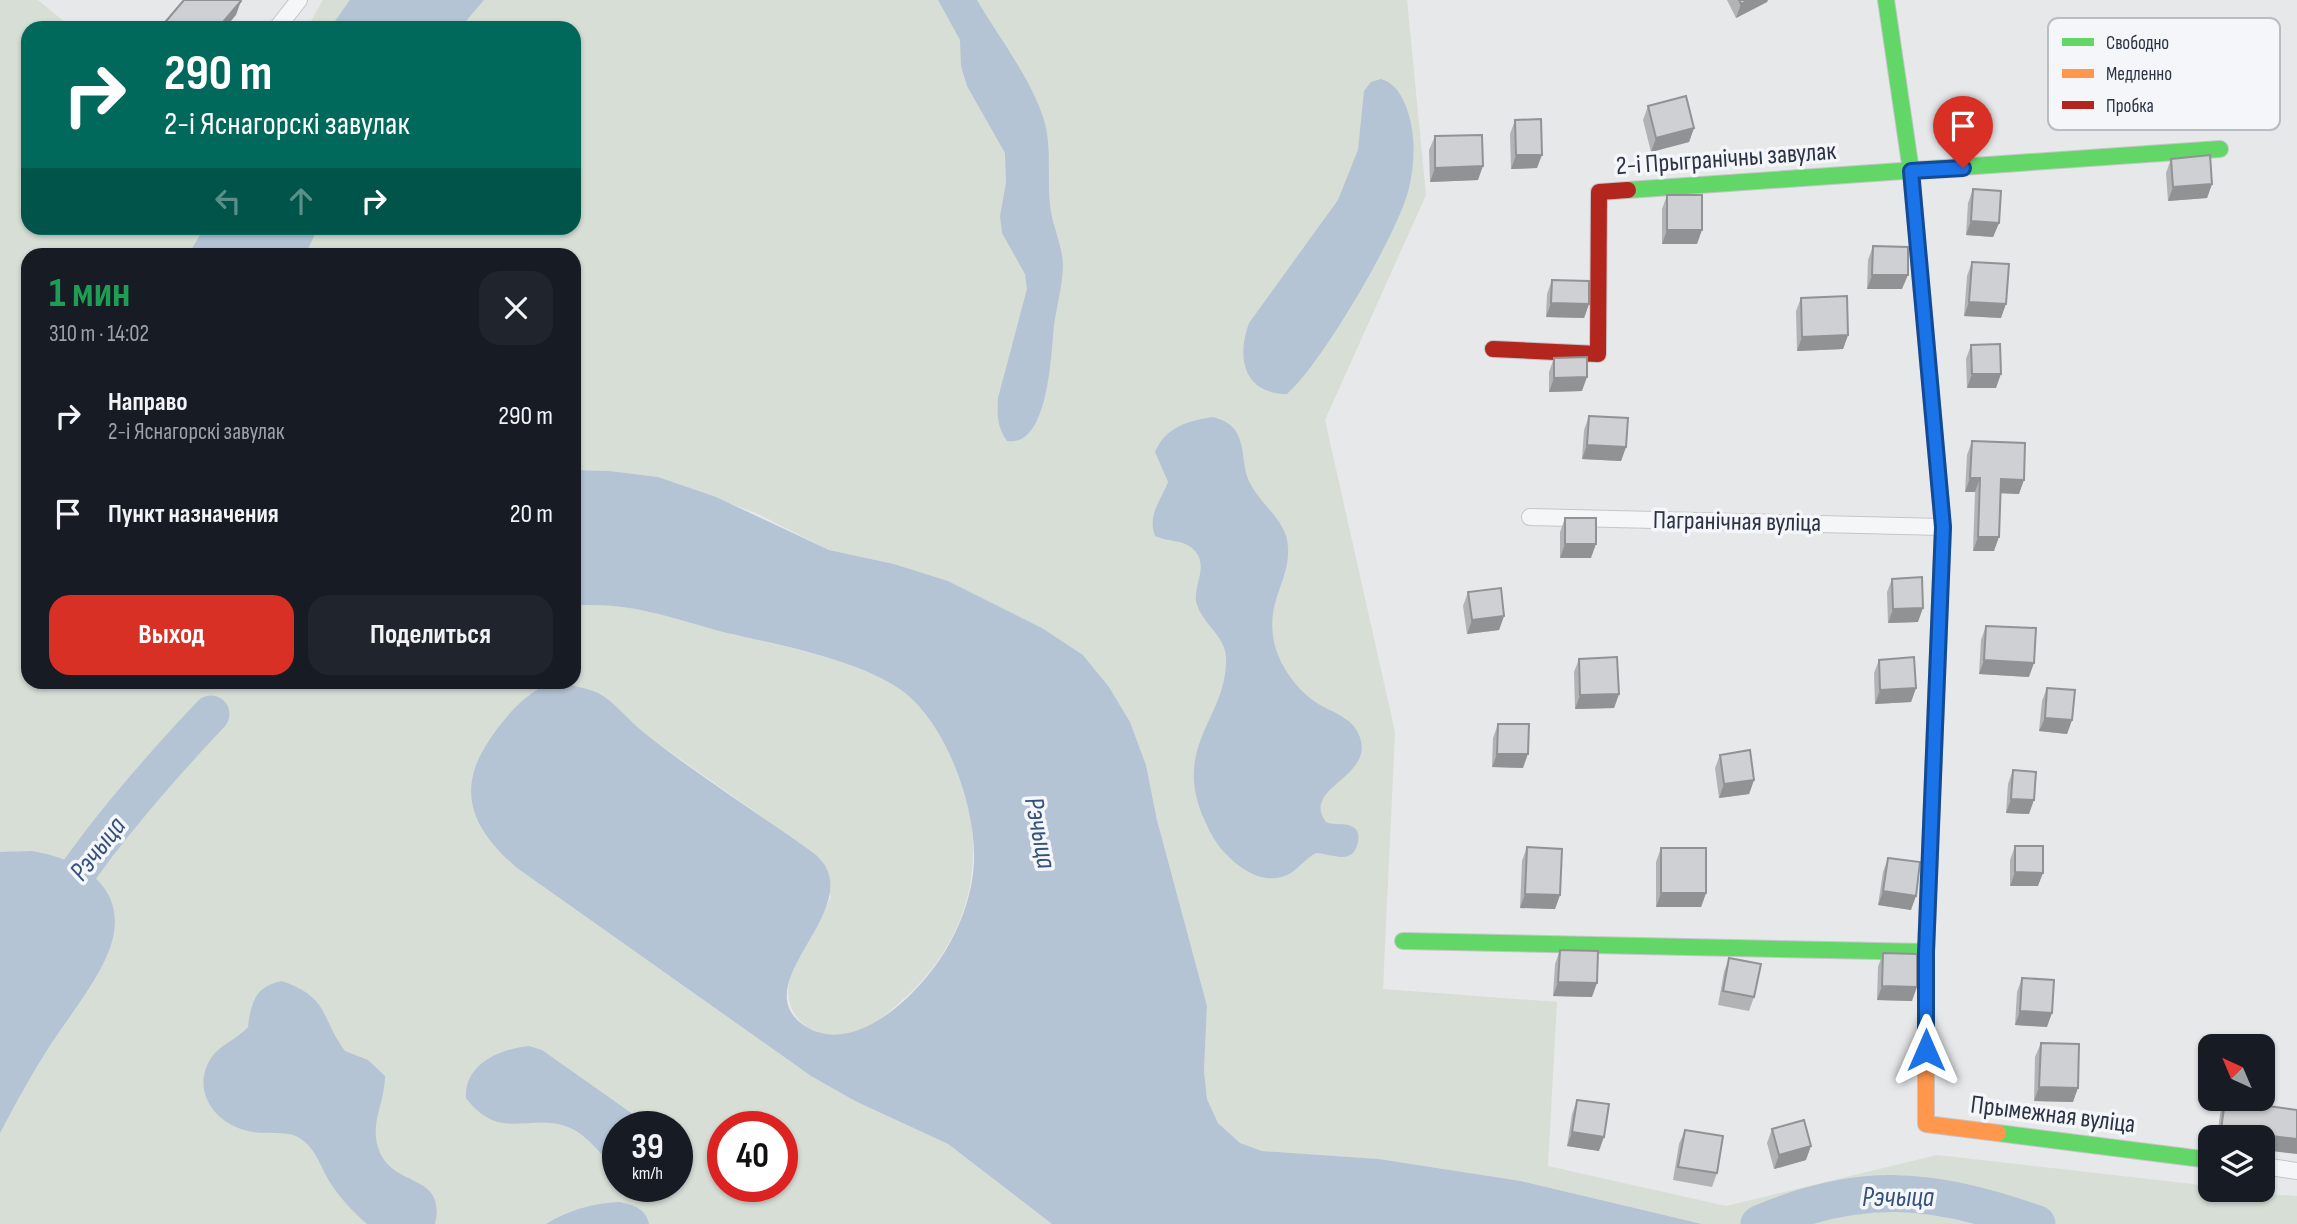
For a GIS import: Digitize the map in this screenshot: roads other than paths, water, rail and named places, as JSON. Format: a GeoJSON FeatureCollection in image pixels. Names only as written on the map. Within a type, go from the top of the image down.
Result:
{"type":"FeatureCollection","features":[{"type":"Feature","properties":{"kind":"street"},"geometry":{"type":"LineString","coordinates":[[282,21],[299,0]]}},
{"type":"Feature","properties":{"kind":"street","name":"Прымежная вуліца"},"geometry":{"type":"LineString","coordinates":[[1886,0],[1911,171],[1943,527],[1926,952],[1926,1124],[2198,1158]]}},
{"type":"Feature","properties":{"kind":"street"},"geometry":{"type":"LineString","coordinates":[[1911,171],[2220,149]]}},
{"type":"Feature","properties":{"kind":"street","name":"2-і Прыгранічны завулак"},"geometry":{"type":"LineString","coordinates":[[1493,349],[1598,354],[1599,192],[1911,171]]}},
{"type":"Feature","properties":{"kind":"street","name":"Пагранічная вуліца"},"geometry":{"type":"LineString","coordinates":[[1530,517],[1943,527]]}},
{"type":"Feature","properties":{"kind":"street"},"geometry":{"type":"LineString","coordinates":[[1402,942],[1926,952]]}},
{"type":"Feature","properties":{"kind":"street"},"geometry":{"type":"LineString","coordinates":[[2275,1168],[2297,1171]]}},
{"type":"Feature","properties":{"kind":"water"},"geometry":{"type":"Polygon","coordinates":[[[350,0],[484,0],[466,21],[335,21],[350,0]]]}},
{"type":"Feature","properties":{"kind":"water"},"geometry":{"type":"Polygon","coordinates":[[[938,0],[977,0],[1031,89],[1046,130],[1050,205],[1063,267],[1045,396],[1040,415],[1032,430],[1021,439],[1007,441],[1001,431],[998,415],[998,398],[1027,289],[1025,274],[1002,233],[1000,216],[1006,183],[1005,153],[967,86],[961,66],[960,40],[938,0]]]}},
{"type":"Feature","properties":{"kind":"water"},"geometry":{"type":"Polygon","coordinates":[[[1381,79],[1391,84],[1400,94],[1412,129],[1412,168],[1402,208],[1357,297],[1302,379],[1287,394],[1261,388],[1247,372],[1244,361],[1243,349],[1249,323],[1338,200],[1358,150],[1364,91],[1371,82],[1381,79]]]}},
{"type":"Feature","properties":{"kind":"water"},"geometry":{"type":"Polygon","coordinates":[[[200,235],[315,235],[308,248],[192,248],[200,235]]]}},
{"type":"Feature","properties":{"kind":"water"},"geometry":{"type":"Polygon","coordinates":[[[1213,417],[1228,423],[1235,430],[1241,443],[1251,485],[1279,521],[1287,538],[1288,560],[1275,604],[1272,630],[1281,662],[1301,690],[1354,726],[1361,741],[1361,754],[1356,765],[1328,792],[1322,801],[1321,811],[1326,822],[1347,825],[1356,830],[1358,842],[1355,849],[1352,854],[1342,857],[1316,853],[1282,877],[1264,878],[1255,875],[1232,860],[1214,839],[1201,812],[1195,788],[1194,767],[1204,730],[1224,678],[1225,649],[1198,609],[1196,595],[1201,568],[1198,556],[1190,546],[1155,536],[1153,528],[1154,514],[1168,482],[1155,452],[1171,431],[1213,417]]]}},
{"type":"Feature","properties":{"kind":"water"},"geometry":{"type":"Polygon","coordinates":[[[581,470],[658,477],[716,497],[829,550],[894,564],[948,581],[1042,628],[1083,655],[1109,687],[1130,722],[1146,765],[1157,820],[1207,1006],[1204,1071],[1207,1099],[1218,1123],[1240,1143],[1262,1151],[1379,1159],[1521,1181],[1702,1224],[1052,1224],[948,1144],[855,1101],[811,1076],[517,868],[487,836],[474,811],[472,783],[475,768],[496,730],[520,703],[539,689],[589,689],[604,696],[663,747],[815,854],[829,874],[829,896],[821,919],[795,966],[787,988],[789,1008],[805,1026],[825,1034],[845,1034],[866,1027],[886,1015],[922,983],[952,940],[972,883],[972,829],[960,780],[951,757],[926,715],[912,699],[895,686],[848,664],[658,614],[616,606],[581,605],[581,470]]]}},
{"type":"Feature","properties":{"kind":"water"},"geometry":{"type":"Polygon","coordinates":[[[32,851],[64,859],[92,875],[103,886],[110,899],[114,914],[114,932],[111,946],[97,975],[44,1055],[0,1133],[0,852],[32,851]]]}},
{"type":"Feature","properties":{"kind":"water"},"geometry":{"type":"Polygon","coordinates":[[[282,981],[309,994],[322,1010],[345,1051],[368,1060],[385,1076],[376,1131],[379,1150],[395,1171],[426,1188],[433,1196],[437,1207],[435,1224],[367,1224],[339,1195],[313,1151],[303,1140],[291,1134],[240,1129],[217,1114],[210,1104],[205,1093],[206,1067],[214,1054],[248,1027],[253,1003],[260,991],[282,981]]]}},
{"type":"Feature","properties":{"kind":"water"},"geometry":{"type":"Polygon","coordinates":[[[529,1046],[542,1050],[628,1111],[602,1111],[602,1155],[583,1136],[568,1127],[541,1122],[503,1123],[479,1112],[466,1098],[467,1086],[477,1067],[496,1055],[529,1046]]]}},
{"type":"Feature","properties":{"kind":"water"},"geometry":{"type":"Polygon","coordinates":[[[600,1204],[629,1204],[645,1214],[649,1224],[546,1224],[581,1208],[600,1204]]]}},
{"type":"Feature","properties":{"kind":"waterway","name":"Рэчыца"},"geometry":{"type":"LineString","coordinates":[[0,995],[47,917],[96,847],[150,781],[211,714]]}},
{"type":"Feature","properties":{"kind":"waterway","name":"Рэчыца"},"geometry":{"type":"LineString","coordinates":[[1759,1224],[1831,1200],[1898,1194],[1965,1202],[2037,1224]]}}]}
